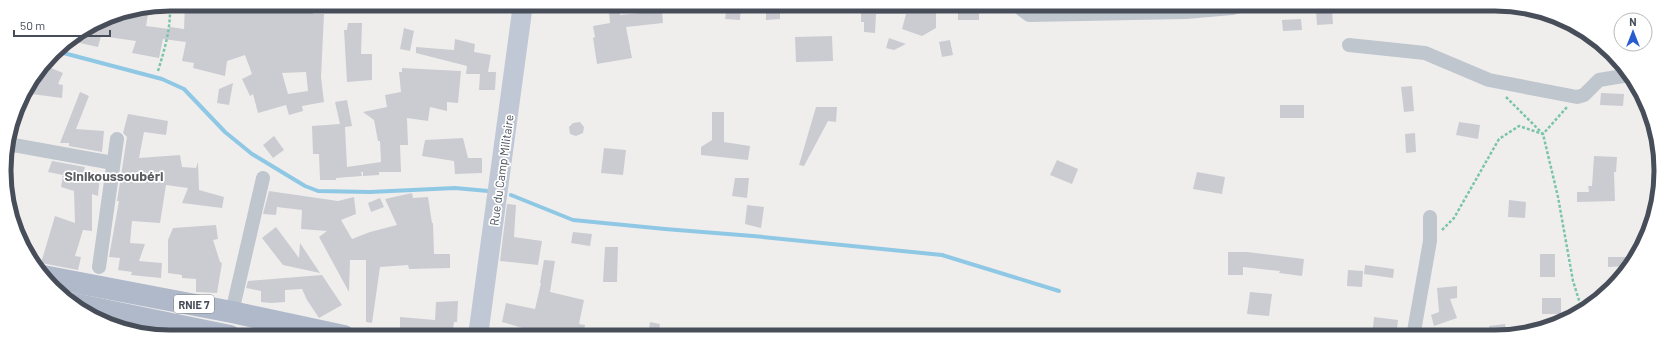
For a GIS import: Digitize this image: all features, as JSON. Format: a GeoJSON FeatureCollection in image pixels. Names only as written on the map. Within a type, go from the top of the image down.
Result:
{"type":"FeatureCollection","features":[{"type":"Feature","properties":{"kind":"main road","name":"RNIE 7"},"geometry":{"type":"LineString","coordinates":[[53,278],[232,312],[316,330]]}},
{"type":"Feature","properties":{"kind":"main road","name":"RNIE 7"},"geometry":{"type":"LineString","coordinates":[[94,311],[200,330]]}},
{"type":"Feature","properties":{"kind":"street","name":"Rue du Camp Militaire"},"geometry":{"type":"LineString","coordinates":[[479,330],[522,11]]}},
{"type":"Feature","properties":{"kind":"street"},"geometry":{"type":"LineString","coordinates":[[1024,11],[1029,15],[1198,11]]}},
{"type":"Feature","properties":{"kind":"street"},"geometry":{"type":"LineString","coordinates":[[1349,45],[1424,53],[1489,80],[1577,97],[1584,96],[1599,80],[1623,76]]}},
{"type":"Feature","properties":{"kind":"street"},"geometry":{"type":"LineString","coordinates":[[99,267],[113,163],[118,139]]}},
{"type":"Feature","properties":{"kind":"street"},"geometry":{"type":"LineString","coordinates":[[13,145],[113,163]]}},
{"type":"Feature","properties":{"kind":"street"},"geometry":{"type":"LineString","coordinates":[[232,312],[263,178]]}},
{"type":"Feature","properties":{"kind":"street"},"geometry":{"type":"LineString","coordinates":[[1414,330],[1430,241],[1430,216]]}},
{"type":"Feature","properties":{"kind":"path"},"geometry":{"type":"LineString","coordinates":[[158,71],[166,45],[170,11]]}},
{"type":"Feature","properties":{"kind":"path"},"geometry":{"type":"LineString","coordinates":[[1489,80],[1543,134],[1558,197],[1573,281],[1580,305]]}},
{"type":"Feature","properties":{"kind":"path"},"geometry":{"type":"LineString","coordinates":[[1543,134],[1577,97]]}},
{"type":"Feature","properties":{"kind":"path"},"geometry":{"type":"LineString","coordinates":[[1430,241],[1454,218],[1500,139],[1519,126],[1543,134]]}},
{"type":"Feature","properties":{"kind":"building"},"geometry":{"type":"Polygon","coordinates":[[[185,11],[314,11],[313,14],[324,14],[321,77],[324,102],[302,106],[303,111],[289,115],[286,105],[258,113],[253,94],[250,96],[242,79],[252,74],[245,55],[227,61],[225,76],[193,68],[194,63],[182,61],[186,42],[163,39],[159,58],[132,53],[136,41],[101,36],[98,47],[76,42],[109,23],[129,16],[148,12],[146,26],[169,29],[170,27],[184,29],[185,11]],[[306,72],[282,73],[288,94],[308,91],[306,72]]]}},
{"type":"Feature","properties":{"kind":"building"},"geometry":{"type":"Polygon","coordinates":[[[662,11],[663,23],[626,27],[632,58],[597,64],[593,38],[595,37],[593,26],[610,23],[609,13],[620,12],[620,15],[662,11]]]}},
{"type":"Feature","properties":{"kind":"building"},"geometry":{"type":"Polygon","coordinates":[[[726,11],[741,11],[740,20],[725,19],[726,11]]]}},
{"type":"Feature","properties":{"kind":"building"},"geometry":{"type":"Polygon","coordinates":[[[766,11],[780,11],[780,19],[766,20],[766,11]]]}},
{"type":"Feature","properties":{"kind":"building"},"geometry":{"type":"Polygon","coordinates":[[[861,11],[936,11],[936,28],[922,36],[902,29],[906,14],[876,14],[875,33],[864,32],[864,22],[861,22],[861,11]]]}},
{"type":"Feature","properties":{"kind":"building"},"geometry":{"type":"Polygon","coordinates":[[[958,11],[979,11],[979,20],[958,20],[958,11]]]}},
{"type":"Feature","properties":{"kind":"building"},"geometry":{"type":"Polygon","coordinates":[[[1316,11],[1332,11],[1333,24],[1317,25],[1316,11]]]}},
{"type":"Feature","properties":{"kind":"building"},"geometry":{"type":"Polygon","coordinates":[[[1301,19],[1302,30],[1283,31],[1282,20],[1301,19]]]}},
{"type":"Feature","properties":{"kind":"building"},"geometry":{"type":"Polygon","coordinates":[[[348,23],[362,23],[361,54],[372,54],[372,80],[347,82],[344,30],[347,30],[348,23]]]}},
{"type":"Feature","properties":{"kind":"building"},"geometry":{"type":"Polygon","coordinates":[[[404,28],[414,31],[410,51],[400,49],[404,28]]]}},
{"type":"Feature","properties":{"kind":"building"},"geometry":{"type":"Polygon","coordinates":[[[832,36],[833,61],[796,62],[795,37],[832,36]]]}},
{"type":"Feature","properties":{"kind":"building"},"geometry":{"type":"Polygon","coordinates":[[[889,38],[906,44],[894,50],[886,48],[889,38]]]}},
{"type":"Feature","properties":{"kind":"building"},"geometry":{"type":"Polygon","coordinates":[[[455,39],[475,44],[474,52],[491,55],[488,72],[496,72],[495,90],[479,90],[480,74],[466,74],[467,66],[416,53],[416,47],[454,50],[455,39]]]}},
{"type":"Feature","properties":{"kind":"building"},"geometry":{"type":"Polygon","coordinates":[[[950,40],[953,55],[942,57],[939,42],[950,40]]]}},
{"type":"Feature","properties":{"kind":"building"},"geometry":{"type":"Polygon","coordinates":[[[49,67],[63,73],[58,84],[63,85],[62,98],[30,94],[49,67]]]}},
{"type":"Feature","properties":{"kind":"building"},"geometry":{"type":"Polygon","coordinates":[[[402,68],[461,71],[458,103],[447,102],[447,111],[430,107],[428,121],[407,118],[408,145],[400,145],[401,172],[379,172],[379,175],[363,176],[363,172],[361,172],[362,176],[336,178],[336,180],[320,180],[319,154],[313,154],[312,126],[340,124],[335,102],[347,100],[352,126],[345,127],[347,167],[381,162],[380,141],[378,141],[374,120],[363,112],[387,107],[385,95],[401,92],[399,72],[402,72],[402,68]]]}},
{"type":"Feature","properties":{"kind":"building"},"geometry":{"type":"Polygon","coordinates":[[[233,83],[229,105],[217,103],[219,89],[233,83]]]}},
{"type":"Feature","properties":{"kind":"building"},"geometry":{"type":"Polygon","coordinates":[[[1412,86],[1414,111],[1404,112],[1401,87],[1412,86]]]}},
{"type":"Feature","properties":{"kind":"building"},"geometry":{"type":"Polygon","coordinates":[[[80,92],[89,96],[76,129],[104,131],[102,152],[69,146],[69,143],[60,143],[80,92]]]}},
{"type":"Feature","properties":{"kind":"building"},"geometry":{"type":"Polygon","coordinates":[[[1601,93],[1624,94],[1623,106],[1600,105],[1601,93]]]}},
{"type":"Feature","properties":{"kind":"building"},"geometry":{"type":"Polygon","coordinates":[[[1280,105],[1304,105],[1304,118],[1280,118],[1280,105]]]}},
{"type":"Feature","properties":{"kind":"building"},"geometry":{"type":"Polygon","coordinates":[[[816,107],[837,107],[836,122],[828,121],[804,166],[799,165],[816,107]]]}},
{"type":"Feature","properties":{"kind":"building"},"geometry":{"type":"Polygon","coordinates":[[[712,112],[724,112],[724,142],[750,146],[748,160],[701,155],[701,147],[712,140],[712,112]]]}},
{"type":"Feature","properties":{"kind":"building"},"geometry":{"type":"Polygon","coordinates":[[[128,114],[168,121],[166,135],[144,132],[139,158],[180,155],[182,167],[196,168],[198,162],[199,190],[224,197],[222,208],[182,203],[188,188],[166,185],[160,223],[132,221],[130,243],[145,244],[139,261],[162,263],[161,278],[131,275],[132,272],[118,270],[120,258],[109,257],[119,201],[117,201],[127,137],[123,133],[128,114]]]}},
{"type":"Feature","properties":{"kind":"building"},"geometry":{"type":"Polygon","coordinates":[[[580,122],[584,127],[583,133],[576,136],[570,134],[569,127],[573,123],[580,122]]]}},
{"type":"Feature","properties":{"kind":"building"},"geometry":{"type":"Polygon","coordinates":[[[1459,122],[1480,125],[1478,139],[1456,135],[1459,122]]]}},
{"type":"Feature","properties":{"kind":"building"},"geometry":{"type":"Polygon","coordinates":[[[1415,133],[1416,152],[1406,153],[1405,134],[1415,133]]]}},
{"type":"Feature","properties":{"kind":"building"},"geometry":{"type":"Polygon","coordinates":[[[274,136],[284,150],[273,158],[263,145],[274,136]]]}},
{"type":"Feature","properties":{"kind":"building"},"geometry":{"type":"Polygon","coordinates":[[[463,138],[468,158],[482,158],[482,173],[455,174],[454,161],[422,156],[425,140],[463,138]]]}},
{"type":"Feature","properties":{"kind":"building"},"geometry":{"type":"Polygon","coordinates":[[[604,148],[626,150],[623,175],[601,173],[604,148]]]}},
{"type":"Feature","properties":{"kind":"building"},"geometry":{"type":"Polygon","coordinates":[[[1594,156],[1617,157],[1616,172],[1614,172],[1615,201],[1577,202],[1577,192],[1589,192],[1588,186],[1592,186],[1594,156]]]}},
{"type":"Feature","properties":{"kind":"building"},"geometry":{"type":"Polygon","coordinates":[[[1057,160],[1078,169],[1072,184],[1050,175],[1057,160]]]}},
{"type":"Feature","properties":{"kind":"building"},"geometry":{"type":"Polygon","coordinates":[[[52,161],[85,167],[83,175],[100,174],[98,196],[92,194],[92,231],[83,230],[75,256],[81,257],[78,270],[41,263],[55,216],[75,223],[74,191],[61,187],[63,175],[48,172],[52,161]]]}},
{"type":"Feature","properties":{"kind":"building"},"geometry":{"type":"Polygon","coordinates":[[[1197,172],[1225,177],[1222,194],[1193,189],[1197,172]]]}},
{"type":"Feature","properties":{"kind":"building"},"geometry":{"type":"Polygon","coordinates":[[[735,178],[749,178],[747,198],[732,196],[735,178]]]}},
{"type":"Feature","properties":{"kind":"building"},"geometry":{"type":"Polygon","coordinates":[[[269,191],[338,201],[354,197],[356,214],[341,220],[352,239],[370,232],[397,225],[385,199],[412,193],[413,198],[428,197],[433,223],[434,254],[450,254],[450,268],[409,269],[408,265],[380,267],[372,323],[366,322],[366,260],[350,260],[349,292],[319,237],[327,231],[301,229],[302,210],[277,207],[276,215],[263,214],[269,191]]]}},
{"type":"Feature","properties":{"kind":"building"},"geometry":{"type":"Polygon","coordinates":[[[380,198],[384,207],[371,212],[368,203],[380,198]]]}},
{"type":"Feature","properties":{"kind":"building"},"geometry":{"type":"Polygon","coordinates":[[[1509,200],[1526,202],[1525,218],[1508,217],[1509,200]]]}},
{"type":"Feature","properties":{"kind":"building"},"geometry":{"type":"Polygon","coordinates":[[[507,204],[516,205],[514,237],[542,241],[538,265],[500,261],[507,204]]]}},
{"type":"Feature","properties":{"kind":"building"},"geometry":{"type":"Polygon","coordinates":[[[747,205],[764,207],[761,228],[745,224],[747,205]]]}},
{"type":"Feature","properties":{"kind":"building"},"geometry":{"type":"Polygon","coordinates":[[[216,225],[218,239],[213,240],[220,262],[222,263],[217,293],[196,292],[196,279],[182,278],[182,275],[168,273],[168,240],[173,228],[216,225]]]}},
{"type":"Feature","properties":{"kind":"building"},"geometry":{"type":"Polygon","coordinates":[[[276,227],[299,258],[300,243],[320,273],[283,265],[262,238],[276,227]]]}},
{"type":"Feature","properties":{"kind":"building"},"geometry":{"type":"Polygon","coordinates":[[[573,232],[592,234],[590,246],[571,243],[573,232]]]}},
{"type":"Feature","properties":{"kind":"building"},"geometry":{"type":"Polygon","coordinates":[[[605,247],[618,247],[617,282],[603,282],[605,247]]]}},
{"type":"Feature","properties":{"kind":"building"},"geometry":{"type":"Polygon","coordinates":[[[1228,252],[1247,252],[1304,259],[1302,276],[1279,273],[1280,271],[1243,267],[1243,275],[1228,275],[1228,252]]]}},
{"type":"Feature","properties":{"kind":"building"},"geometry":{"type":"Polygon","coordinates":[[[1540,254],[1555,254],[1555,277],[1540,277],[1540,254]]]}},
{"type":"Feature","properties":{"kind":"building"},"geometry":{"type":"Polygon","coordinates":[[[1608,257],[1628,257],[1622,266],[1608,267],[1608,257]]]}},
{"type":"Feature","properties":{"kind":"building"},"geometry":{"type":"Polygon","coordinates":[[[544,260],[555,261],[550,292],[584,300],[579,324],[585,325],[584,330],[529,330],[502,322],[506,303],[535,309],[544,260]]]}},
{"type":"Feature","properties":{"kind":"building"},"geometry":{"type":"Polygon","coordinates":[[[1365,265],[1394,269],[1393,278],[1364,274],[1365,265]]]}},
{"type":"Feature","properties":{"kind":"building"},"geometry":{"type":"Polygon","coordinates":[[[1348,270],[1363,271],[1362,287],[1347,286],[1348,270]]]}},
{"type":"Feature","properties":{"kind":"building"},"geometry":{"type":"Polygon","coordinates":[[[322,275],[342,305],[319,318],[307,300],[302,289],[285,290],[285,302],[271,303],[261,302],[261,291],[246,288],[248,281],[322,275]]]}},
{"type":"Feature","properties":{"kind":"building"},"geometry":{"type":"Polygon","coordinates":[[[1457,286],[1457,298],[1450,299],[1457,318],[1434,326],[1431,315],[1439,312],[1437,288],[1457,286]]]}},
{"type":"Feature","properties":{"kind":"building"},"geometry":{"type":"Polygon","coordinates":[[[1250,292],[1272,294],[1269,316],[1247,314],[1250,292]]]}},
{"type":"Feature","properties":{"kind":"building"},"geometry":{"type":"Polygon","coordinates":[[[1542,298],[1561,298],[1561,314],[1542,314],[1542,298]]]}},
{"type":"Feature","properties":{"kind":"building"},"geometry":{"type":"Polygon","coordinates":[[[458,301],[457,322],[454,322],[453,330],[400,329],[400,317],[435,320],[436,302],[458,301]]]}},
{"type":"Feature","properties":{"kind":"building"},"geometry":{"type":"Polygon","coordinates":[[[1374,317],[1398,320],[1397,330],[1373,330],[1374,317]]]}},
{"type":"Feature","properties":{"kind":"building"},"geometry":{"type":"Polygon","coordinates":[[[650,322],[660,324],[659,330],[649,330],[650,322]]]}},
{"type":"Feature","properties":{"kind":"building"},"geometry":{"type":"Polygon","coordinates":[[[1505,324],[1506,330],[1489,330],[1489,326],[1505,324]]]}},
{"type":"Feature","properties":{"kind":"waterway"},"geometry":{"type":"LineString","coordinates":[[63,53],[162,79],[184,89],[225,132],[252,154],[305,186],[318,191],[370,192],[455,188],[488,191]]}},
{"type":"Feature","properties":{"kind":"waterway"},"geometry":{"type":"LineString","coordinates":[[511,195],[573,220],[942,255],[1059,291]]}},
{"type":"Feature","properties":{"kind":"district","name":"Sinikoussoubéri"},"geometry":{"type":"Point","coordinates":[114,175]}}]}
